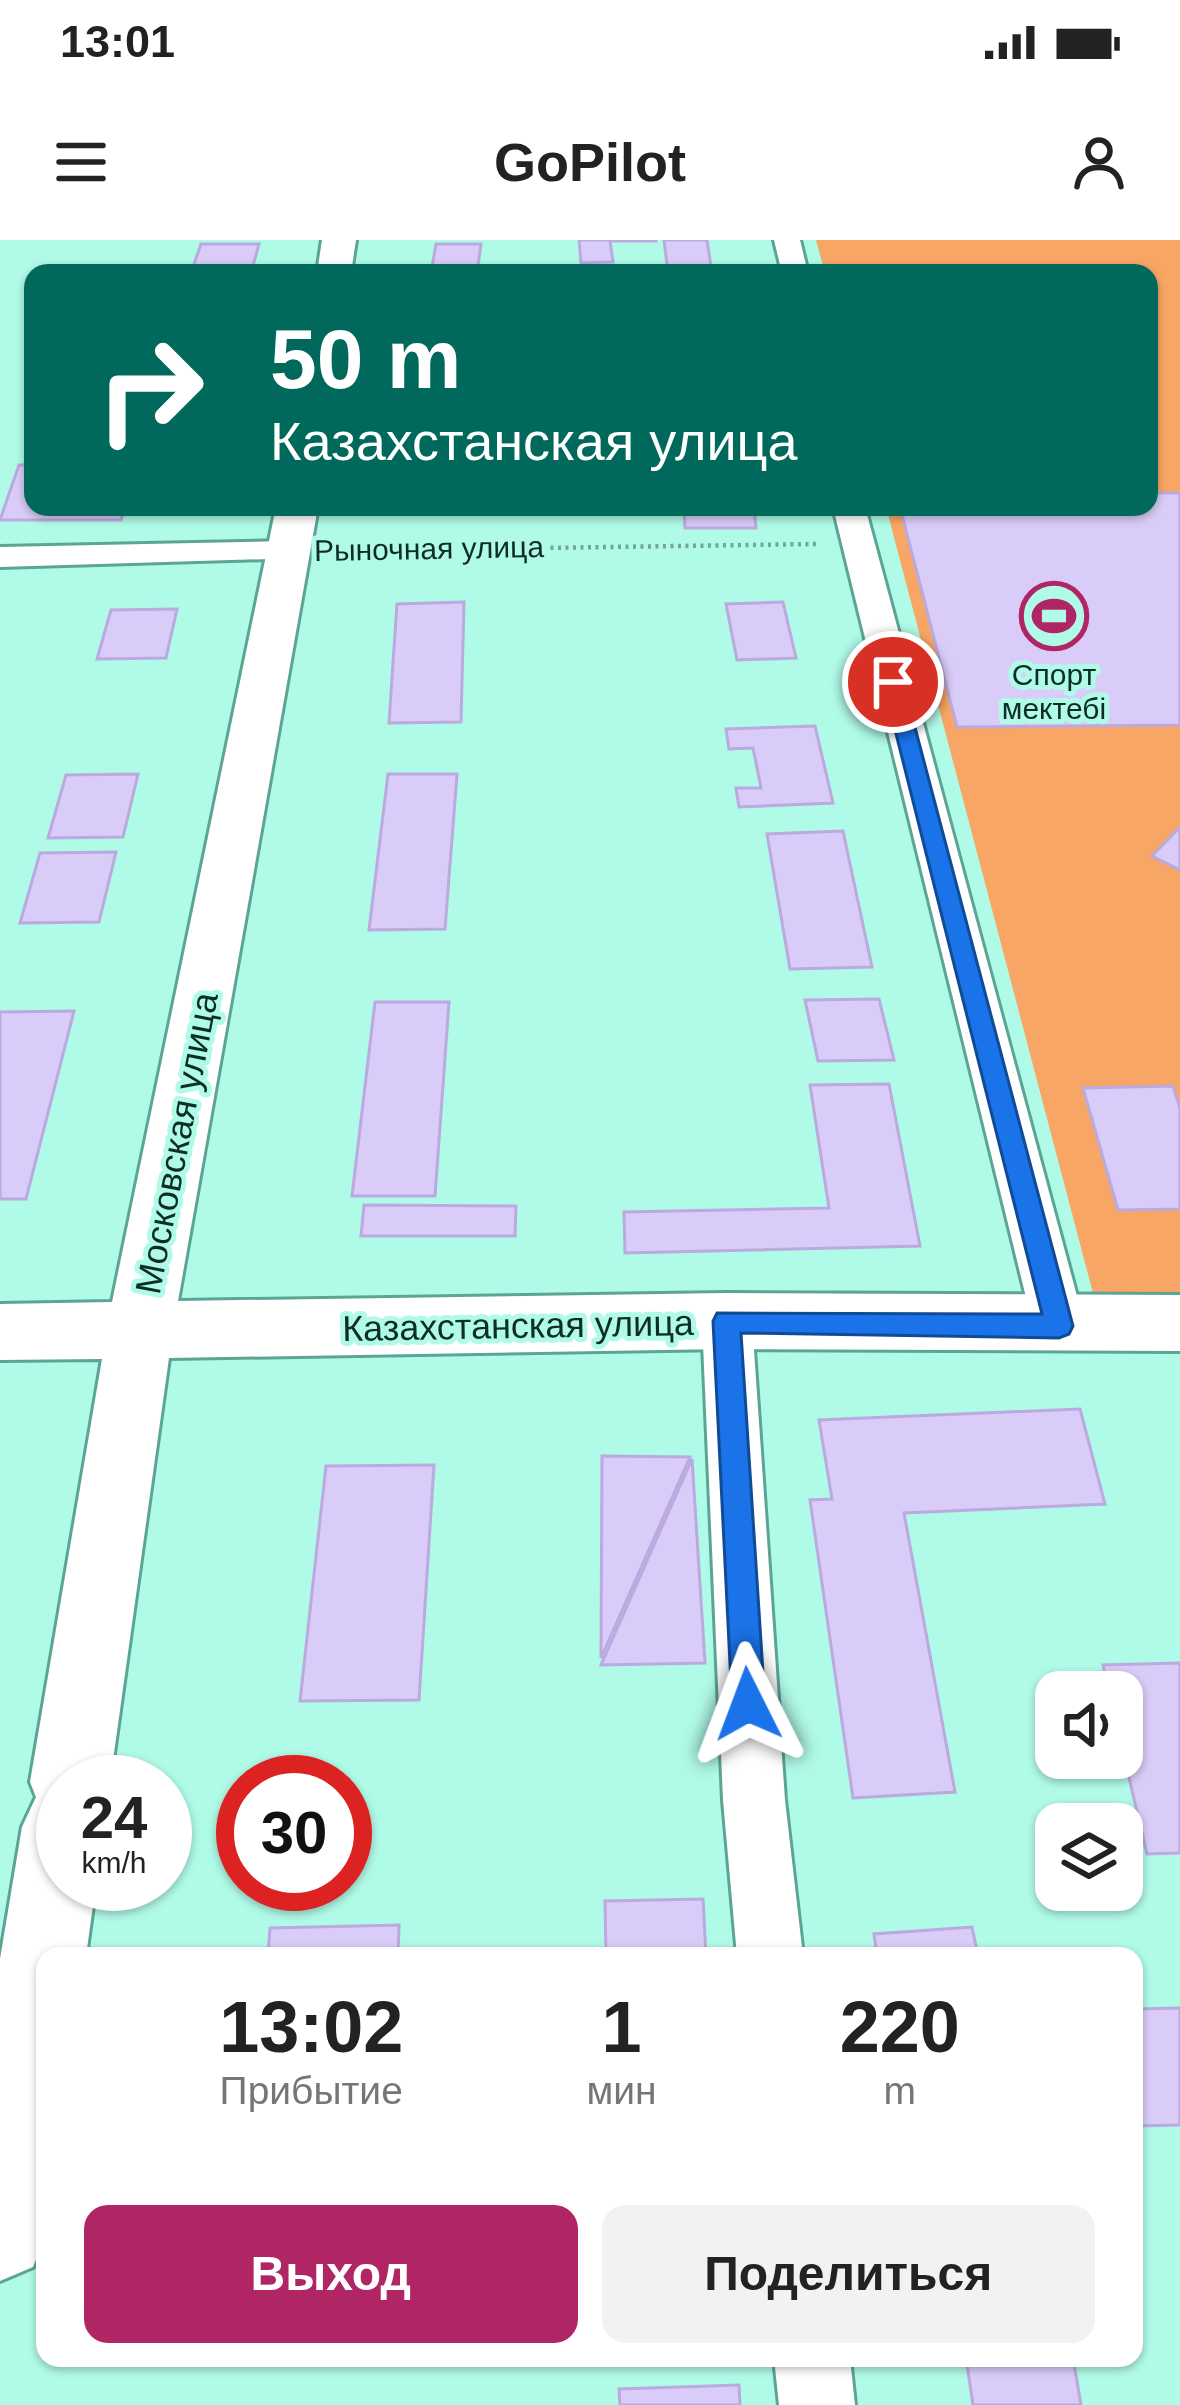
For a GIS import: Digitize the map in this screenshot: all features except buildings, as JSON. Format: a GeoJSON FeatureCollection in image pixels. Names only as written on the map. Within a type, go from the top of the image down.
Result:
{"type":"FeatureCollection","features":[{"type":"Feature","properties":{"kind":"street"},"geometry":{"type":"LineString","coordinates":[[854,525],[1059,1326]]}},
{"type":"Feature","properties":{"kind":"street","name":"Рыночная улица"},"geometry":{"type":"LineString","coordinates":[[0,557],[293,529]]}},
{"type":"Feature","properties":{"kind":"street","name":"Московская улица"},"geometry":{"type":"LineString","coordinates":[[74,1755],[140,1333],[293,529]]}},
{"type":"Feature","properties":{"kind":"street"},"geometry":{"type":"LineString","coordinates":[[727,1321],[754,1800],[769,1947]]}},
{"type":"Feature","properties":{"kind":"street","name":"Казахстанская улица"},"geometry":{"type":"LineString","coordinates":[[0,1332],[727,1321],[1180,1323]]}},
{"type":"Feature","properties":{"kind":"street"},"geometry":{"type":"LineString","coordinates":[[44,1947],[50,1911]]}},
{"type":"Feature","properties":{"kind":"street"},"geometry":{"type":"LineString","coordinates":[[0,2234],[36,2001]]}},
{"type":"Feature","properties":{"kind":"street"},"geometry":{"type":"LineString","coordinates":[[813,2367],[817,2405]]}},
{"type":"Feature","properties":{"kind":"path","name":"Рыночная улица"},"geometry":{"type":"LineString","coordinates":[[293,529],[854,525]]}},
{"type":"Feature","properties":{"kind":"shaded area"},"geometry":{"type":"Polygon","coordinates":[[[816,240],[1180,240],[1180,1295],[1094,1297],[888,516],[1158,516],[1158,264],[823,264],[816,240]]]}},
{"type":"Feature","properties":{"kind":"place","name":"Спорт мектебі"},"geometry":{"type":"Point","coordinates":[1054,616]}},
{"type":"Feature","properties":{"kind":"route"},"geometry":{"type":"LineString","coordinates":[[748,1704],[727,1321],[1059,1326],[893,682]]}}]}
